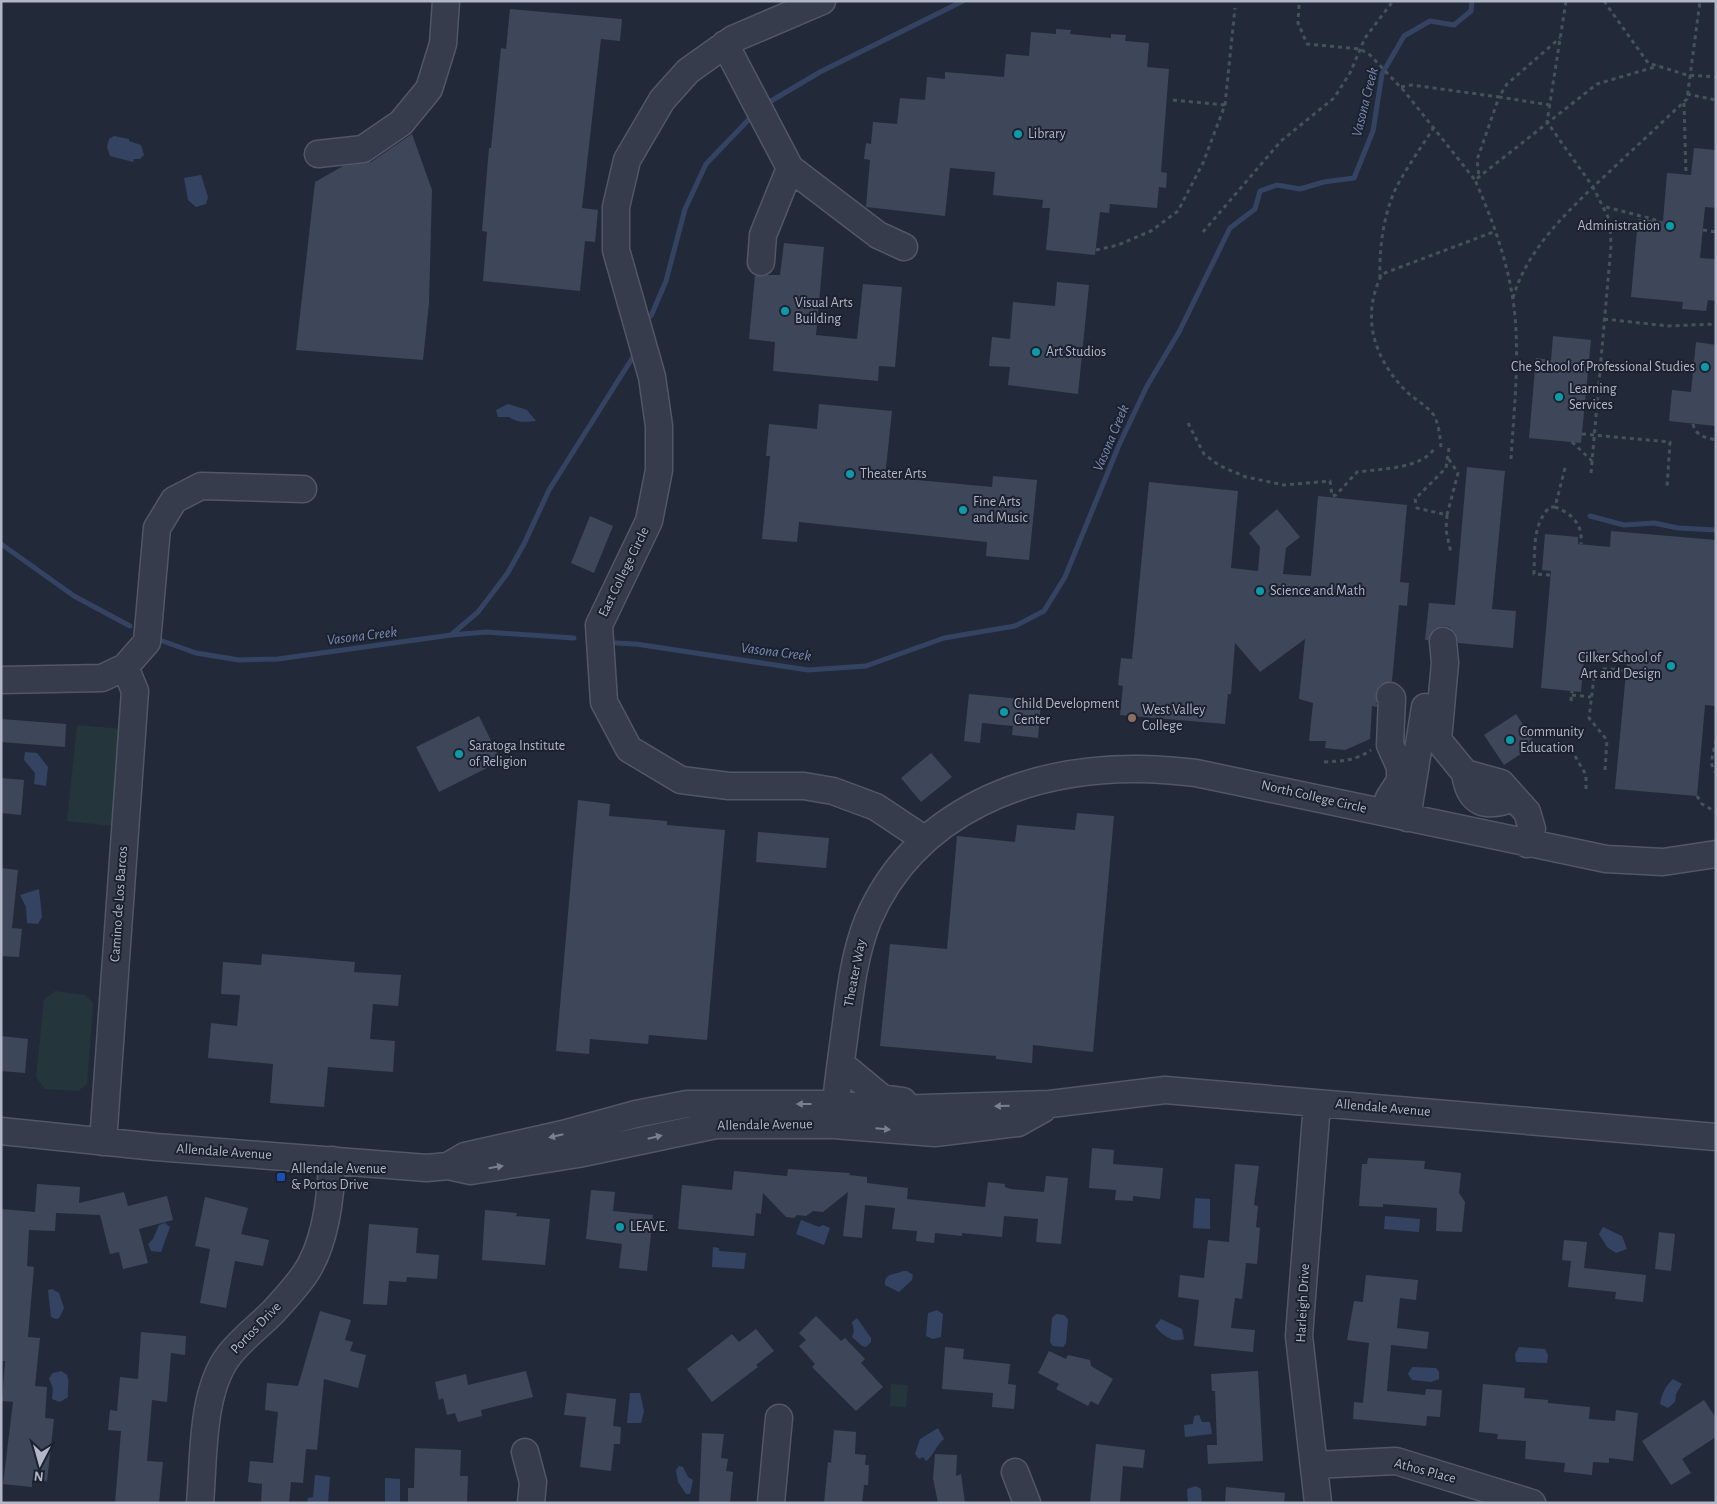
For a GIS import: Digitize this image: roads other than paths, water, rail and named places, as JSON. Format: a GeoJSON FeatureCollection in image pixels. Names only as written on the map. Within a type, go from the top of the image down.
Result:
{"type":"FeatureCollection","features":[{"type":"Feature","properties":{"kind":"street"},"geometry":{"type":"LineString","coordinates":[[318,154],[363,149],[401,123],[429,89],[443,44],[446,1]]}},
{"type":"Feature","properties":{"kind":"street","name":"East College Circle"},"geometry":{"type":"LineString","coordinates":[[822,1],[733,39],[688,71],[662,100],[627,160],[616,207],[616,250],[652,377],[659,426],[659,470],[649,521],[599,625],[604,702],[629,749],[681,780],[729,786],[804,786],[833,790],[876,807],[924,839]]}},
{"type":"Feature","properties":{"kind":"street"},"geometry":{"type":"LineString","coordinates":[[725,44],[790,168],[878,235],[904,247]]}},
{"type":"Feature","properties":{"kind":"street"},"geometry":{"type":"LineString","coordinates":[[760,262],[763,235],[790,168]]}},
{"type":"Feature","properties":{"kind":"street"},"geometry":{"type":"LineString","coordinates":[[1,680],[102,678],[125,667],[147,642],[157,528],[174,500],[201,486],[303,489]]}},
{"type":"Feature","properties":{"kind":"street"},"geometry":{"type":"LineString","coordinates":[[1396,815],[1432,667],[1443,642],[1445,663],[1438,740],[1464,773],[1500,783],[1527,812],[1532,829],[1527,844]]}},
{"type":"Feature","properties":{"kind":"street","name":"Camino de Los Barcos"},"geometry":{"type":"LineString","coordinates":[[103,1142],[135,691],[125,667]]}},
{"type":"Feature","properties":{"kind":"street"},"geometry":{"type":"LineString","coordinates":[[1390,696],[1392,698],[1389,740],[1400,768],[1400,780],[1389,798],[1396,815]]}},
{"type":"Feature","properties":{"kind":"street","name":"North College Circle"},"geometry":{"type":"LineString","coordinates":[[924,839],[945,823],[999,793],[1046,779],[1097,770],[1139,769],[1196,773],[1527,844],[1632,862],[1663,862],[1716,854]]}},
{"type":"Feature","properties":{"kind":"street","name":"Theater Way"},"geometry":{"type":"LineString","coordinates":[[835,1114],[851,987],[862,936],[884,892],[924,839]]}},
{"type":"Feature","properties":{"kind":"street"},"geometry":{"type":"LineString","coordinates":[[840,1064],[882,1098],[943,1107]]}},
{"type":"Feature","properties":{"kind":"street","name":"Allendale Avenue"},"geometry":{"type":"LineString","coordinates":[[1,1131],[103,1142],[427,1168],[448,1166],[471,1171],[578,1154],[716,1125],[892,1109],[1050,1104],[1165,1090],[1716,1137]]}},
{"type":"Feature","properties":{"kind":"street","name":"Harleigh Drive"},"geometry":{"type":"LineString","coordinates":[[1317,1103],[1299,1336],[1318,1503]]}},
{"type":"Feature","properties":{"kind":"street","name":"Allendale Avenue"},"geometry":{"type":"LineString","coordinates":[[835,1114],[935,1133],[1018,1123],[1050,1104]]}},
{"type":"Feature","properties":{"kind":"street","name":"Portos Drive"},"geometry":{"type":"LineString","coordinates":[[200,1503],[207,1423],[212,1391],[227,1358],[275,1310],[305,1273],[320,1242],[332,1183],[332,1160]]}},
{"type":"Feature","properties":{"kind":"street"},"geometry":{"type":"LineString","coordinates":[[771,1503],[779,1418]]}},
{"type":"Feature","properties":{"kind":"street"},"geometry":{"type":"LineString","coordinates":[[525,1452],[533,1482],[531,1503]]}},
{"type":"Feature","properties":{"kind":"street","name":"Athos Place"},"geometry":{"type":"LineString","coordinates":[[1314,1465],[1396,1461],[1532,1503]]}},
{"type":"Feature","properties":{"kind":"street"},"geometry":{"type":"LineString","coordinates":[[1016,1472],[1027,1503]]}},
{"type":"Feature","properties":{"kind":"water"},"geometry":{"type":"Polygon","coordinates":[[[114,136],[129,139],[129,141],[141,145],[144,155],[140,159],[134,159],[133,162],[110,156],[107,147],[109,139],[114,136]]]}},
{"type":"Feature","properties":{"kind":"water"},"geometry":{"type":"Polygon","coordinates":[[[201,175],[208,197],[206,204],[196,207],[188,200],[184,178],[201,175]]]}},
{"type":"Feature","properties":{"kind":"water"},"geometry":{"type":"Polygon","coordinates":[[[508,404],[527,410],[536,421],[522,422],[509,417],[498,417],[496,410],[508,404]]]}},
{"type":"Feature","properties":{"kind":"water"},"geometry":{"type":"Polygon","coordinates":[[[25,752],[37,753],[48,767],[46,786],[34,784],[35,773],[24,760],[25,752]]]}},
{"type":"Feature","properties":{"kind":"water"},"geometry":{"type":"Polygon","coordinates":[[[39,889],[42,917],[38,924],[27,923],[26,907],[20,895],[39,889]]]}},
{"type":"Feature","properties":{"kind":"water"},"geometry":{"type":"Polygon","coordinates":[[[1195,1198],[1210,1199],[1210,1229],[1193,1228],[1195,1198]]]}},
{"type":"Feature","properties":{"kind":"water"},"geometry":{"type":"Polygon","coordinates":[[[1385,1216],[1420,1219],[1419,1232],[1384,1229],[1385,1216]]]}},
{"type":"Feature","properties":{"kind":"water"},"geometry":{"type":"Polygon","coordinates":[[[801,1220],[819,1227],[823,1225],[830,1228],[824,1245],[796,1234],[801,1220]]]}},
{"type":"Feature","properties":{"kind":"water"},"geometry":{"type":"Polygon","coordinates":[[[165,1223],[170,1227],[161,1252],[151,1251],[148,1244],[153,1239],[159,1225],[165,1223]]]}},
{"type":"Feature","properties":{"kind":"water"},"geometry":{"type":"Polygon","coordinates":[[[1603,1227],[1622,1236],[1627,1249],[1616,1253],[1607,1247],[1599,1234],[1603,1227]]]}},
{"type":"Feature","properties":{"kind":"water"},"geometry":{"type":"Polygon","coordinates":[[[713,1247],[719,1248],[719,1251],[746,1253],[744,1269],[712,1267],[713,1247]]]}},
{"type":"Feature","properties":{"kind":"water"},"geometry":{"type":"Polygon","coordinates":[[[903,1271],[913,1275],[912,1280],[899,1292],[885,1285],[888,1276],[903,1271]]]}},
{"type":"Feature","properties":{"kind":"water"},"geometry":{"type":"Polygon","coordinates":[[[52,1289],[59,1293],[64,1308],[59,1318],[56,1319],[51,1317],[48,1290],[52,1289]]]}},
{"type":"Feature","properties":{"kind":"water"},"geometry":{"type":"Polygon","coordinates":[[[937,1310],[943,1314],[941,1337],[933,1339],[926,1336],[928,1313],[937,1310]]]}},
{"type":"Feature","properties":{"kind":"water"},"geometry":{"type":"Polygon","coordinates":[[[1056,1314],[1064,1315],[1068,1319],[1066,1343],[1063,1347],[1053,1346],[1050,1342],[1052,1318],[1056,1314]]]}},
{"type":"Feature","properties":{"kind":"water"},"geometry":{"type":"Polygon","coordinates":[[[857,1318],[871,1338],[871,1342],[866,1347],[862,1346],[852,1337],[854,1331],[852,1322],[857,1318]]]}},
{"type":"Feature","properties":{"kind":"water"},"geometry":{"type":"Polygon","coordinates":[[[1161,1319],[1182,1329],[1184,1339],[1172,1339],[1161,1332],[1155,1326],[1161,1319]]]}},
{"type":"Feature","properties":{"kind":"water"},"geometry":{"type":"Polygon","coordinates":[[[1519,1347],[1545,1349],[1548,1355],[1547,1363],[1516,1362],[1515,1354],[1519,1347]]]}},
{"type":"Feature","properties":{"kind":"water"},"geometry":{"type":"Polygon","coordinates":[[[1412,1367],[1436,1368],[1439,1372],[1439,1379],[1431,1382],[1412,1380],[1408,1374],[1412,1367]]]}},
{"type":"Feature","properties":{"kind":"water"},"geometry":{"type":"Polygon","coordinates":[[[61,1371],[68,1377],[68,1397],[60,1402],[52,1399],[53,1389],[49,1378],[53,1373],[61,1371]]]}},
{"type":"Feature","properties":{"kind":"water"},"geometry":{"type":"Polygon","coordinates":[[[1673,1379],[1682,1384],[1676,1394],[1675,1402],[1668,1408],[1660,1404],[1664,1390],[1673,1379]]]}},
{"type":"Feature","properties":{"kind":"water"},"geometry":{"type":"Polygon","coordinates":[[[630,1393],[640,1393],[644,1411],[641,1423],[627,1423],[630,1393]]]}},
{"type":"Feature","properties":{"kind":"water"},"geometry":{"type":"Polygon","coordinates":[[[1199,1415],[1202,1422],[1210,1422],[1212,1434],[1185,1437],[1184,1425],[1193,1424],[1194,1416],[1199,1415]]]}},
{"type":"Feature","properties":{"kind":"water"},"geometry":{"type":"Polygon","coordinates":[[[938,1428],[944,1439],[926,1461],[923,1457],[919,1459],[915,1454],[920,1439],[938,1428]]]}},
{"type":"Feature","properties":{"kind":"water"},"geometry":{"type":"Polygon","coordinates":[[[679,1466],[683,1467],[688,1477],[693,1480],[690,1494],[686,1494],[678,1482],[676,1470],[679,1466]]]}},
{"type":"Feature","properties":{"kind":"water"},"geometry":{"type":"Polygon","coordinates":[[[315,1475],[330,1477],[328,1503],[307,1503],[308,1498],[313,1497],[315,1475]]]}},
{"type":"Feature","properties":{"kind":"water"},"geometry":{"type":"Polygon","coordinates":[[[385,1478],[400,1479],[400,1503],[385,1503],[385,1478]]]}},
{"type":"Feature","properties":{"kind":"water"},"geometry":{"type":"Polygon","coordinates":[[[1196,1486],[1201,1489],[1202,1503],[1188,1503],[1187,1489],[1196,1486]]]}},
{"type":"Feature","properties":{"kind":"waterway"},"geometry":{"type":"LineString","coordinates":[[766,104],[820,72],[963,1]]}},
{"type":"Feature","properties":{"kind":"waterway","name":"Vasona Creek"},"geometry":{"type":"LineString","coordinates":[[615,643],[636,644],[808,670],[866,666],[944,638],[1015,626],[1044,611],[1065,577],[1119,445],[1147,386],[1179,332],[1230,228],[1255,209],[1260,191],[1277,185],[1300,189],[1324,182],[1354,178],[1373,131],[1382,74],[1404,36],[1430,21],[1454,25],[1471,11],[1472,1]]}},
{"type":"Feature","properties":{"kind":"waterway"},"geometry":{"type":"LineString","coordinates":[[651,316],[666,281],[685,209],[706,164],[754,114]]}},
{"type":"Feature","properties":{"kind":"waterway"},"geometry":{"type":"LineString","coordinates":[[451,635],[478,612],[507,574],[524,544],[549,490],[633,357]]}},
{"type":"Feature","properties":{"kind":"waterway"},"geometry":{"type":"LineString","coordinates":[[1590,516],[1624,525],[1654,523],[1678,528],[1716,530]]}},
{"type":"Feature","properties":{"kind":"waterway","name":"Vasona Creek"},"geometry":{"type":"LineString","coordinates":[[1,544],[74,596],[130,626]]}},
{"type":"Feature","properties":{"kind":"waterway","name":"Vasona Creek"},"geometry":{"type":"LineString","coordinates":[[157,639],[196,653],[239,660],[278,659],[451,635],[486,632],[574,638]]}},
{"type":"Feature","properties":{"kind":"place","name":"Library"},"geometry":{"type":"Point","coordinates":[1018,134]}},
{"type":"Feature","properties":{"kind":"place","name":"Administration"},"geometry":{"type":"Point","coordinates":[1670,226]}},
{"type":"Feature","properties":{"kind":"place","name":"Visual Arts Building"},"geometry":{"type":"Point","coordinates":[785,311]}},
{"type":"Feature","properties":{"kind":"place","name":"Art Studios"},"geometry":{"type":"Point","coordinates":[1036,352]}},
{"type":"Feature","properties":{"kind":"place","name":"Che School of Professional Studies"},"geometry":{"type":"Point","coordinates":[1705,367]}},
{"type":"Feature","properties":{"kind":"place","name":"Learning Services"},"geometry":{"type":"Point","coordinates":[1559,397]}},
{"type":"Feature","properties":{"kind":"place","name":"Theater Arts"},"geometry":{"type":"Point","coordinates":[850,474]}},
{"type":"Feature","properties":{"kind":"place","name":"Fine Arts and Music"},"geometry":{"type":"Point","coordinates":[963,510]}},
{"type":"Feature","properties":{"kind":"place","name":"Science and Math"},"geometry":{"type":"Point","coordinates":[1260,591]}},
{"type":"Feature","properties":{"kind":"place","name":"Cilker School of Art and Design"},"geometry":{"type":"Point","coordinates":[1671,666]}},
{"type":"Feature","properties":{"kind":"place","name":"Child Development Center"},"geometry":{"type":"Point","coordinates":[1004,712]}},
{"type":"Feature","properties":{"kind":"place","name":"West Valley College"},"geometry":{"type":"Point","coordinates":[1132,718]}},
{"type":"Feature","properties":{"kind":"place","name":"Community Education"},"geometry":{"type":"Point","coordinates":[1510,740]}},
{"type":"Feature","properties":{"kind":"place","name":"Saratoga Institute of Religion"},"geometry":{"type":"Point","coordinates":[459,754]}},
{"type":"Feature","properties":{"kind":"place","name":"Allendale Avenue & Portos Drive"},"geometry":{"type":"Point","coordinates":[281,1177]}},
{"type":"Feature","properties":{"kind":"place","name":"LEAVE."},"geometry":{"type":"Point","coordinates":[620,1227]}}]}
